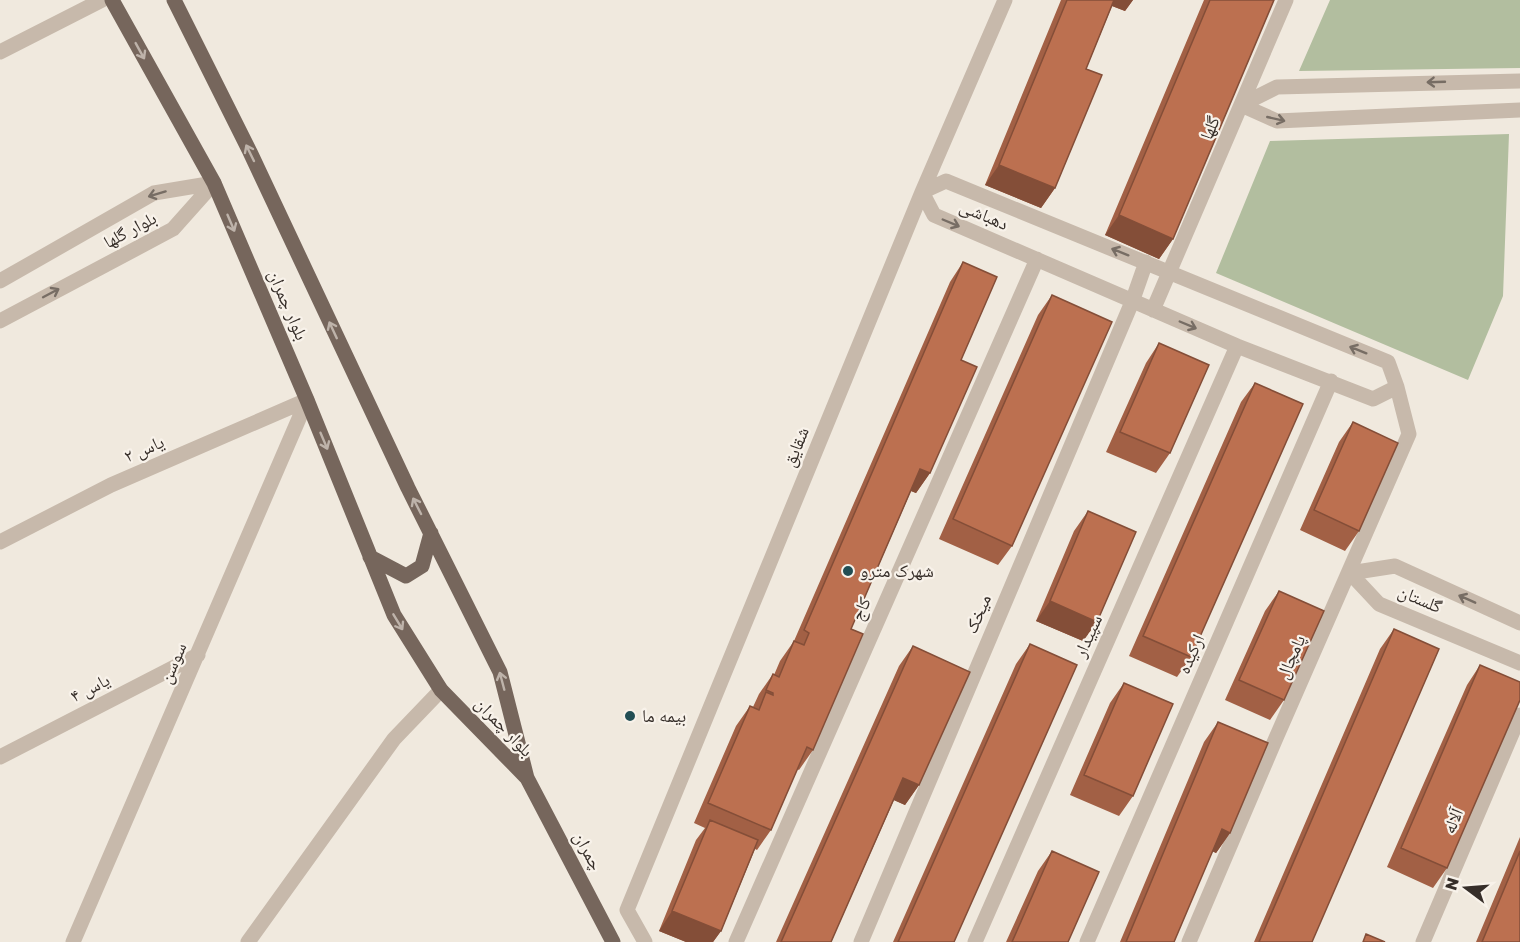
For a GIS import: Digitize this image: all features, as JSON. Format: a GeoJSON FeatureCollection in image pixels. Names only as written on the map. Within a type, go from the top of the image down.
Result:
{"type":"FeatureCollection","features":[{"type":"Feature","properties":{"kind":"main road","name":"بلوار چمران"},"geometry":{"type":"LineString","coordinates":[[112,0],[214,183],[307,400],[394,615],[441,690],[527,778]]}},
{"type":"Feature","properties":{"kind":"main road","name":"بلوار چمران"},"geometry":{"type":"LineString","coordinates":[[174,0],[250,152],[369,405],[500,672],[527,778]]}},
{"type":"Feature","properties":{"kind":"main road"},"geometry":{"type":"LineString","coordinates":[[370,557],[406,576],[422,566],[431,533]]}},
{"type":"Feature","properties":{"kind":"main road","name":"چمران"},"geometry":{"type":"LineString","coordinates":[[527,778],[613,942]]}},
{"type":"Feature","properties":{"kind":"street"},"geometry":{"type":"LineString","coordinates":[[0,52],[102,0]]}},
{"type":"Feature","properties":{"kind":"street","name":"شقایق"},"geometry":{"type":"LineString","coordinates":[[645,942],[627,910],[922,192],[1005,0]]}},
{"type":"Feature","properties":{"kind":"street","name":"گلها"},"geometry":{"type":"LineString","coordinates":[[1153,310],[1286,0]]}},
{"type":"Feature","properties":{"kind":"street"},"geometry":{"type":"LineString","coordinates":[[1241,105],[1277,87],[1520,81]]}},
{"type":"Feature","properties":{"kind":"street"},"geometry":{"type":"LineString","coordinates":[[1241,105],[1277,121],[1520,110]]}},
{"type":"Feature","properties":{"kind":"street","name":"دهباشی"},"geometry":{"type":"LineString","coordinates":[[946,181],[1146,262],[1388,362],[1397,387],[1373,399],[1237,346],[934,215],[922,192],[946,181]]}},
{"type":"Feature","properties":{"kind":"street","name":"بلوار گلها"},"geometry":{"type":"LineString","coordinates":[[0,281],[154,193],[214,183]]}},
{"type":"Feature","properties":{"kind":"street","name":"بلوار گلها"},"geometry":{"type":"LineString","coordinates":[[0,321],[173,229],[214,183]]}},
{"type":"Feature","properties":{"kind":"street","name":"کاج"},"geometry":{"type":"LineString","coordinates":[[736,942],[1036,259]]}},
{"type":"Feature","properties":{"kind":"street","name":"میخک"},"geometry":{"type":"LineString","coordinates":[[861,942],[1132,302],[1146,262]]}},
{"type":"Feature","properties":{"kind":"street","name":"سپیدار"},"geometry":{"type":"LineString","coordinates":[[975,942],[1237,346]]}},
{"type":"Feature","properties":{"kind":"street","name":"ارکیده"},"geometry":{"type":"LineString","coordinates":[[1087,942],[1331,381]]}},
{"type":"Feature","properties":{"kind":"street","name":"پامچال"},"geometry":{"type":"LineString","coordinates":[[1190,942],[1409,434],[1397,387]]}},
{"type":"Feature","properties":{"kind":"street","name":"یاس ۲"},"geometry":{"type":"LineString","coordinates":[[0,542],[111,484],[307,400]]}},
{"type":"Feature","properties":{"kind":"street","name":"سوسن"},"geometry":{"type":"LineString","coordinates":[[73,942],[307,400]]}},
{"type":"Feature","properties":{"kind":"street","name":"گلستان"},"geometry":{"type":"LineString","coordinates":[[1350,573],[1395,566],[1520,623]]}},
{"type":"Feature","properties":{"kind":"street","name":"گلستان"},"geometry":{"type":"LineString","coordinates":[[1350,573],[1379,603],[1520,663]]}},
{"type":"Feature","properties":{"kind":"street","name":"یاس ۴"},"geometry":{"type":"LineString","coordinates":[[0,756],[198,655]]}},
{"type":"Feature","properties":{"kind":"street"},"geometry":{"type":"LineString","coordinates":[[248,942],[394,739],[441,690]]}},
{"type":"Feature","properties":{"kind":"street","name":"آلاله"},"geometry":{"type":"LineString","coordinates":[[1423,942],[1520,715]]}},
{"type":"Feature","properties":{"kind":"green space"},"geometry":{"type":"Polygon","coordinates":[[[1330,0],[1520,0],[1520,68],[1299,71],[1330,0]]]}},
{"type":"Feature","properties":{"kind":"green space"},"geometry":{"type":"Polygon","coordinates":[[[1509,134],[1503,296],[1468,380],[1216,273],[1270,141],[1509,134]]]}},
{"type":"Feature","properties":{"kind":"building"},"geometry":{"type":"Polygon","coordinates":[[[1067,0],[1114,0],[1086,69],[1102,75],[1055,188],[999,165],[1067,0]]]}},
{"type":"Feature","properties":{"kind":"building"},"geometry":{"type":"Polygon","coordinates":[[[1210,0],[1274,0],[1173,239],[1119,215],[1210,0]]]}},
{"type":"Feature","properties":{"kind":"building","name":"شهرک مترو"},"geometry":{"type":"Polygon","coordinates":[[[963,262],[997,277],[961,360],[977,367],[930,473],[920,469],[851,629],[863,634],[813,750],[807,747],[771,830],[708,803],[750,706],[759,710],[766,692],[773,695],[766,690],[773,674],[779,677],[794,641],[804,645],[809,633],[804,630],[963,262]]]}},
{"type":"Feature","properties":{"kind":"building","name":"شهرک مترو"},"geometry":{"type":"Polygon","coordinates":[[[1052,295],[1112,322],[1012,546],[953,519],[1052,295]]]}},
{"type":"Feature","properties":{"kind":"building"},"geometry":{"type":"Polygon","coordinates":[[[1159,343],[1209,365],[1170,453],[1120,432],[1159,343]]]}},
{"type":"Feature","properties":{"kind":"building"},"geometry":{"type":"Polygon","coordinates":[[[1255,383],[1303,404],[1191,657],[1143,636],[1255,383]]]}},
{"type":"Feature","properties":{"kind":"building"},"geometry":{"type":"Polygon","coordinates":[[[1353,422],[1398,443],[1359,531],[1314,510],[1353,422]]]}},
{"type":"Feature","properties":{"kind":"building"},"geometry":{"type":"Polygon","coordinates":[[[1088,511],[1136,532],[1097,622],[1050,601],[1088,511]]]}},
{"type":"Feature","properties":{"kind":"building"},"geometry":{"type":"Polygon","coordinates":[[[1279,591],[1324,611],[1284,700],[1239,680],[1279,591]]]}},
{"type":"Feature","properties":{"kind":"building"},"geometry":{"type":"Polygon","coordinates":[[[1394,629],[1439,649],[1312,942],[1259,942],[1394,629]]]}},
{"type":"Feature","properties":{"kind":"building"},"geometry":{"type":"Polygon","coordinates":[[[1030,644],[1077,665],[954,942],[898,942],[1030,644]]]}},
{"type":"Feature","properties":{"kind":"building"},"geometry":{"type":"Polygon","coordinates":[[[913,646],[970,672],[919,785],[903,778],[831,942],[781,942],[913,646]]]}},
{"type":"Feature","properties":{"kind":"building"},"geometry":{"type":"Polygon","coordinates":[[[1480,665],[1520,682],[1520,700],[1447,868],[1401,848],[1480,665]]]}},
{"type":"Feature","properties":{"kind":"building"},"geometry":{"type":"Polygon","coordinates":[[[1124,683],[1173,704],[1133,796],[1084,775],[1124,683]]]}},
{"type":"Feature","properties":{"kind":"building"},"geometry":{"type":"Polygon","coordinates":[[[1218,722],[1268,743],[1230,833],[1222,829],[1174,942],[1126,942],[1218,722]]]}},
{"type":"Feature","properties":{"kind":"building"},"geometry":{"type":"Polygon","coordinates":[[[710,820],[758,840],[721,931],[672,911],[710,820]]]}},
{"type":"Feature","properties":{"kind":"building"},"geometry":{"type":"Polygon","coordinates":[[[1052,851],[1099,872],[1068,942],[1012,942],[1052,851]]]}},
{"type":"Feature","properties":{"kind":"building"},"geometry":{"type":"Polygon","coordinates":[[[1520,851],[1520,942],[1482,942],[1520,851]]]}},
{"type":"Feature","properties":{"kind":"building"},"geometry":{"type":"Polygon","coordinates":[[[1366,934],[1385,942],[1363,942],[1366,934]]]}},
{"type":"Feature","properties":{"kind":"place","name":"شهرک مترو"},"geometry":{"type":"Point","coordinates":[848,571]}},
{"type":"Feature","properties":{"kind":"place","name":"بیمه ما"},"geometry":{"type":"Point","coordinates":[630,716]}}]}
